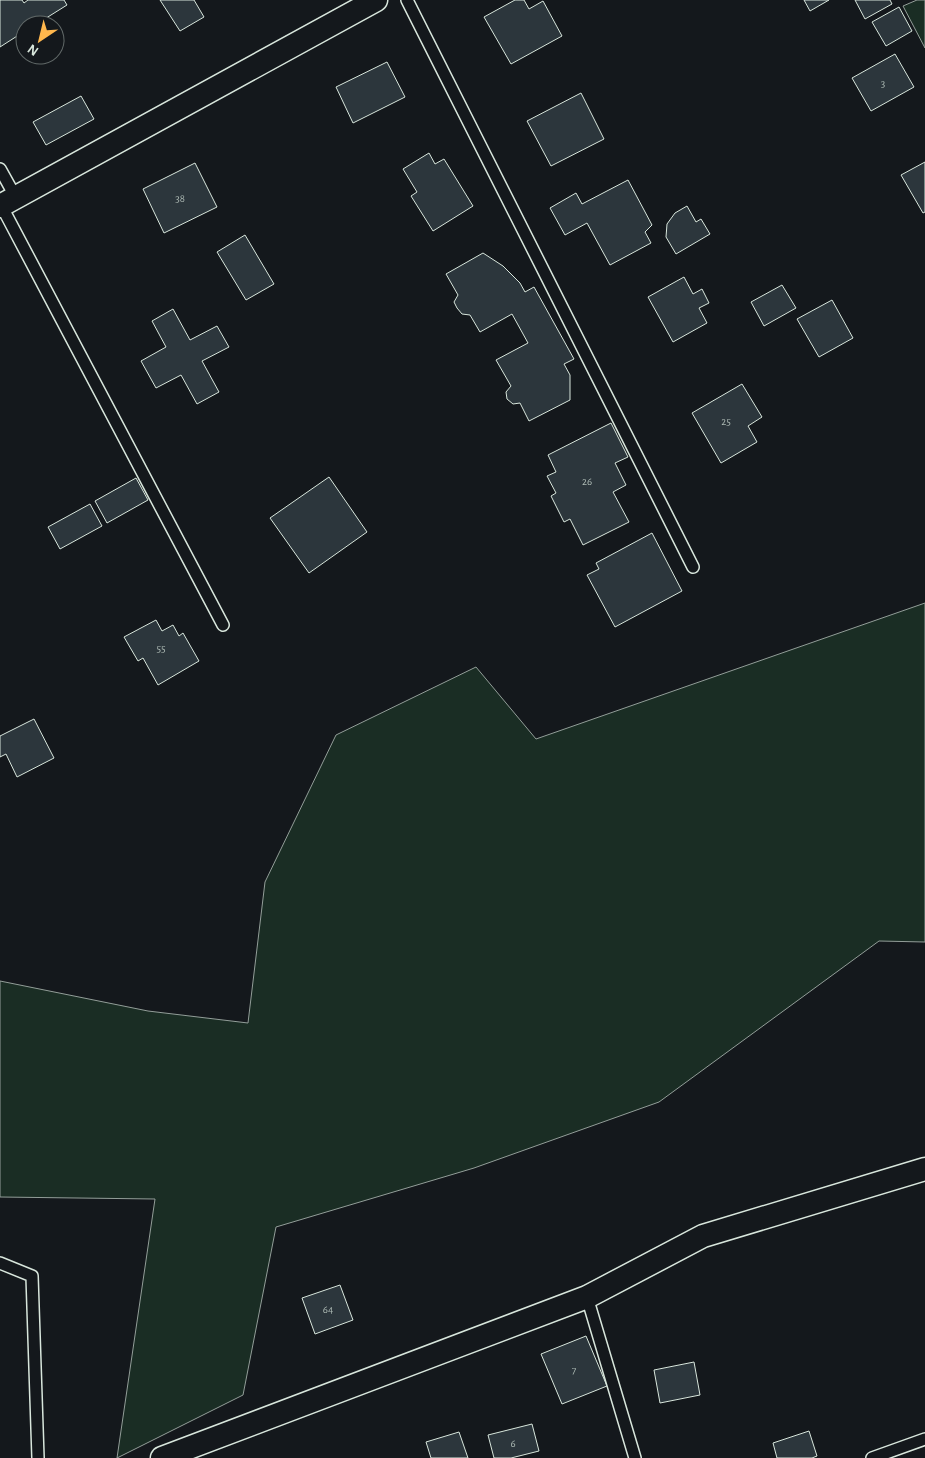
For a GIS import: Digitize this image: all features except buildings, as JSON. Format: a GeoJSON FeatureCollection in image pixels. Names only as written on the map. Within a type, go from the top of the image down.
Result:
{"type":"FeatureCollection","features":[{"type":"Feature","properties":{"kind":"street"},"geometry":{"type":"LineString","coordinates":[[6,202],[376,0]]}},
{"type":"Feature","properties":{"kind":"street"},"geometry":{"type":"LineString","coordinates":[[162,1458],[586,1297],[703,1236],[925,1169]]}},
{"type":"Feature","properties":{"kind":"lane"},"geometry":{"type":"LineString","coordinates":[[407,0],[693,567]]}},
{"type":"Feature","properties":{"kind":"lane"},"geometry":{"type":"LineString","coordinates":[[0,169],[6,202],[223,625]]}},
{"type":"Feature","properties":{"kind":"lane"},"geometry":{"type":"LineString","coordinates":[[0,1263],[32,1276],[38,1458]]}},
{"type":"Feature","properties":{"kind":"lane"},"geometry":{"type":"LineString","coordinates":[[586,1297],[635,1458]]}},
{"type":"Feature","properties":{"kind":"lane"},"geometry":{"type":"LineString","coordinates":[[872,1458],[925,1439]]}},
{"type":"Feature","properties":{"kind":"green space"},"geometry":{"type":"Polygon","coordinates":[[[917,0],[925,0],[925,48],[903,6],[917,0]]]}},
{"type":"Feature","properties":{"kind":"green space"},"geometry":{"type":"Polygon","coordinates":[[[925,603],[925,942],[879,941],[659,1102],[474,1168],[276,1227],[243,1395],[117,1458],[155,1199],[0,1197],[0,981],[148,1011],[248,1023],[265,882],[336,735],[476,667],[536,739],[925,603]]]}}]}
